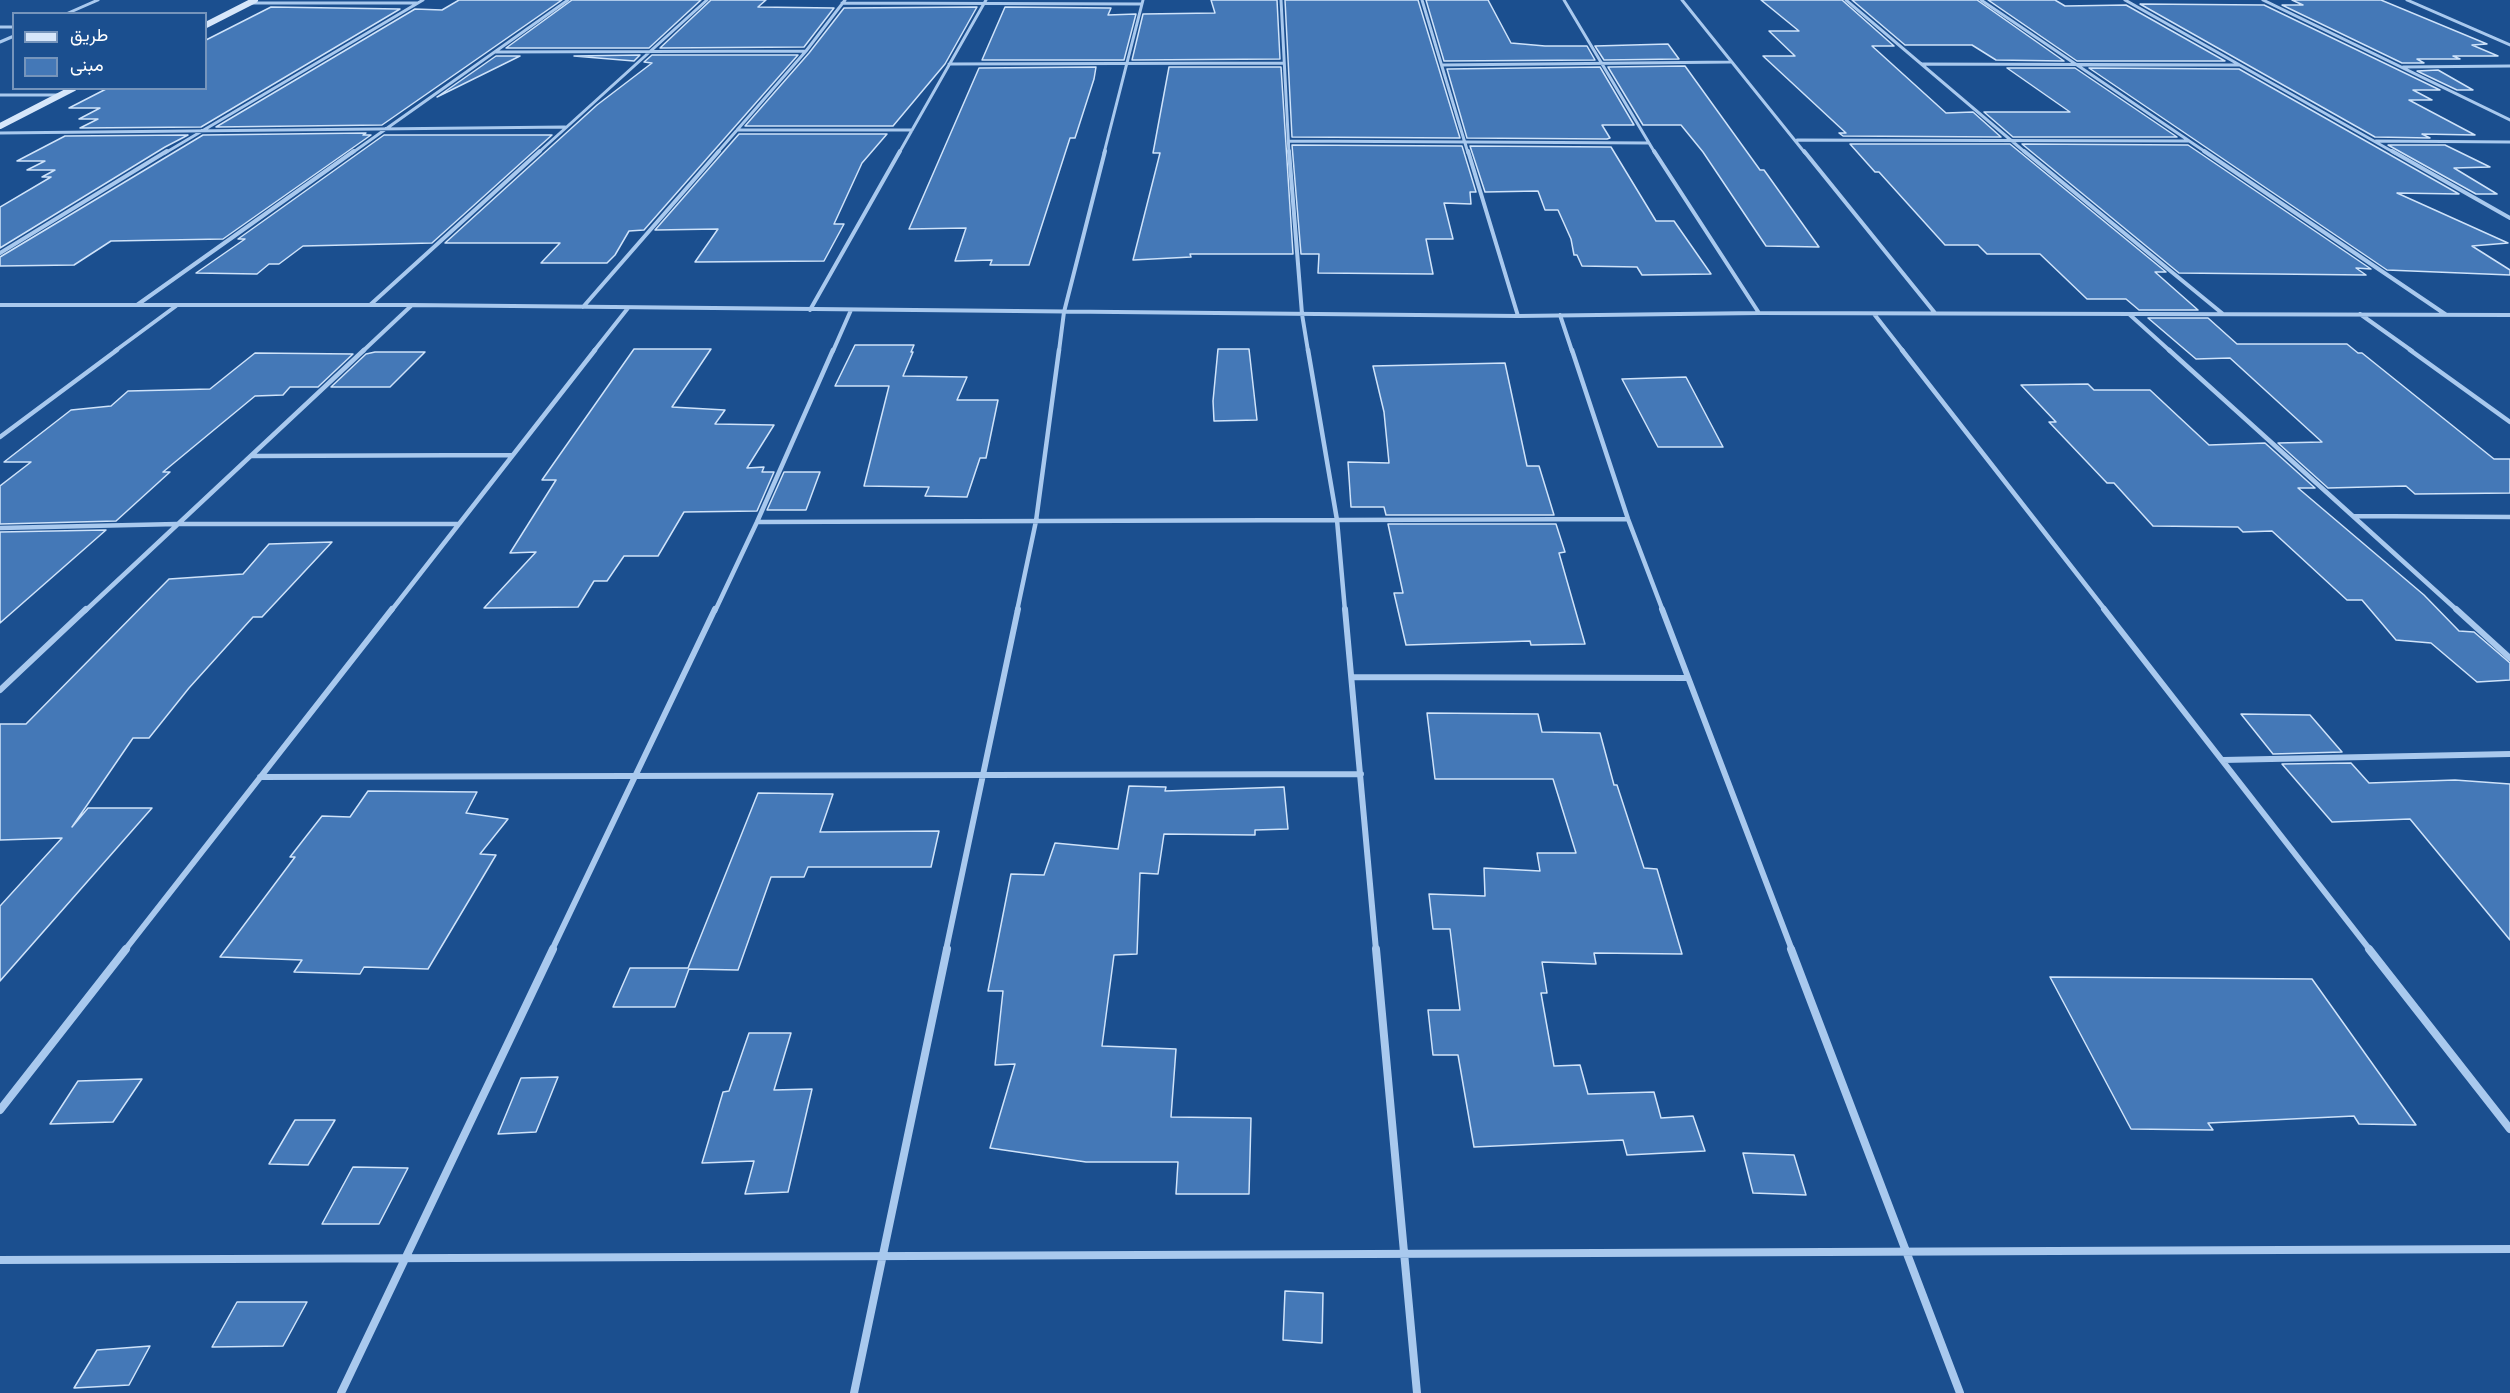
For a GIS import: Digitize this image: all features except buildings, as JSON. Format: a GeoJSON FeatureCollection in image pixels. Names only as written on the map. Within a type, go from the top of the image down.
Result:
{"type":"FeatureCollection","features":[{"type":"Feature","properties":{"kind":"street"},"geometry":{"type":"LineString","coordinates":[[71,12],[98,0]]}},
{"type":"Feature","properties":{"kind":"street"},"geometry":{"type":"LineString","coordinates":[[207,24],[255,0]]}},
{"type":"Feature","properties":{"kind":"street"},"geometry":{"type":"LineString","coordinates":[[0,253],[197,133],[423,0]]}},
{"type":"Feature","properties":{"kind":"street"},"geometry":{"type":"LineString","coordinates":[[137,305],[568,0]]}},
{"type":"Feature","properties":{"kind":"street"},"geometry":{"type":"LineString","coordinates":[[369,305],[706,0]]}},
{"type":"Feature","properties":{"kind":"street"},"geometry":{"type":"LineString","coordinates":[[1281,0],[1292,211],[1302,314],[1337,520],[1417,1393]]}},
{"type":"Feature","properties":{"kind":"street"},"geometry":{"type":"LineString","coordinates":[[1422,0],[1518,316]]}},
{"type":"Feature","properties":{"kind":"street"},"geometry":{"type":"LineString","coordinates":[[1564,0],[1649,143],[1759,313]]}},
{"type":"Feature","properties":{"kind":"street"},"geometry":{"type":"LineString","coordinates":[[1682,0],[1935,313]]}},
{"type":"Feature","properties":{"kind":"street"},"geometry":{"type":"LineString","coordinates":[[1846,0],[2013,142],[2223,315]]}},
{"type":"Feature","properties":{"kind":"street"},"geometry":{"type":"LineString","coordinates":[[1981,0],[2447,316]]}},
{"type":"Feature","properties":{"kind":"street"},"geometry":{"type":"LineString","coordinates":[[2125,0],[2510,218]]}},
{"type":"Feature","properties":{"kind":"street"},"geometry":{"type":"LineString","coordinates":[[2263,0],[2510,120]]}},
{"type":"Feature","properties":{"kind":"street"},"geometry":{"type":"LineString","coordinates":[[2407,0],[2510,45]]}},
{"type":"Feature","properties":{"kind":"street"},"geometry":{"type":"LineString","coordinates":[[583,307],[806,51],[844,2],[1142,2],[1064,312],[1036,521],[854,1393]]}},
{"type":"Feature","properties":{"kind":"street"},"geometry":{"type":"LineString","coordinates":[[810,310],[985,2]]}},
{"type":"Feature","properties":{"kind":"street"},"geometry":{"type":"LineString","coordinates":[[248,3],[418,3]]}},
{"type":"Feature","properties":{"kind":"street"},"geometry":{"type":"LineString","coordinates":[[495,52],[806,51]]}},
{"type":"Feature","properties":{"kind":"street"},"geometry":{"type":"LineString","coordinates":[[1443,65],[1731,62]]}},
{"type":"Feature","properties":{"kind":"street"},"geometry":{"type":"LineString","coordinates":[[949,64],[1283,63]]}},
{"type":"Feature","properties":{"kind":"street"},"geometry":{"type":"LineString","coordinates":[[1922,64],[2241,65]]}},
{"type":"Feature","properties":{"kind":"street"},"geometry":{"type":"LineString","coordinates":[[2399,67],[2510,66]]}},
{"type":"Feature","properties":{"kind":"street"},"geometry":{"type":"LineString","coordinates":[[0,126],[70,90]]}},
{"type":"Feature","properties":{"kind":"street"},"geometry":{"type":"LineString","coordinates":[[0,95],[59,95]]}},
{"type":"Feature","properties":{"kind":"street"},"geometry":{"type":"LineString","coordinates":[[0,133],[197,133],[565,127]]}},
{"type":"Feature","properties":{"kind":"street"},"geometry":{"type":"LineString","coordinates":[[737,130],[912,130]]}},
{"type":"Feature","properties":{"kind":"street"},"geometry":{"type":"LineString","coordinates":[[1797,140],[2189,141]]}},
{"type":"Feature","properties":{"kind":"street"},"geometry":{"type":"LineString","coordinates":[[1289,141],[1649,143]]}},
{"type":"Feature","properties":{"kind":"street"},"geometry":{"type":"LineString","coordinates":[[2373,141],[2510,142]]}},
{"type":"Feature","properties":{"kind":"street"},"geometry":{"type":"LineString","coordinates":[[0,305],[412,305],[1518,316],[1759,313],[2510,315]]}},
{"type":"Feature","properties":{"kind":"street"},"geometry":{"type":"LineString","coordinates":[[0,436],[177,305]]}},
{"type":"Feature","properties":{"kind":"street"},"geometry":{"type":"LineString","coordinates":[[0,690],[412,305]]}},
{"type":"Feature","properties":{"kind":"street"},"geometry":{"type":"LineString","coordinates":[[0,1110],[628,308]]}},
{"type":"Feature","properties":{"kind":"street"},"geometry":{"type":"LineString","coordinates":[[341,1393],[757,522],[851,310]]}},
{"type":"Feature","properties":{"kind":"street"},"geometry":{"type":"LineString","coordinates":[[1874,314],[2510,1129]]}},
{"type":"Feature","properties":{"kind":"street"},"geometry":{"type":"LineString","coordinates":[[2129,314],[2510,658]]}},
{"type":"Feature","properties":{"kind":"street"},"geometry":{"type":"LineString","coordinates":[[2360,314],[2510,422]]}},
{"type":"Feature","properties":{"kind":"street"},"geometry":{"type":"LineString","coordinates":[[1560,315],[1628,519],[1960,1393]]}},
{"type":"Feature","properties":{"kind":"street"},"geometry":{"type":"LineString","coordinates":[[252,456],[513,455]]}},
{"type":"Feature","properties":{"kind":"street"},"geometry":{"type":"LineString","coordinates":[[2352,516],[2510,517]]}},
{"type":"Feature","properties":{"kind":"street"},"geometry":{"type":"LineString","coordinates":[[757,522],[1628,519]]}},
{"type":"Feature","properties":{"kind":"street"},"geometry":{"type":"LineString","coordinates":[[0,528],[177,524],[459,524]]}},
{"type":"Feature","properties":{"kind":"street"},"geometry":{"type":"LineString","coordinates":[[1352,677],[1688,678]]}},
{"type":"Feature","properties":{"kind":"street"},"geometry":{"type":"LineString","coordinates":[[2223,760],[2510,754]]}},
{"type":"Feature","properties":{"kind":"street"},"geometry":{"type":"LineString","coordinates":[[260,777],[1360,774]]}},
{"type":"Feature","properties":{"kind":"street"},"geometry":{"type":"LineString","coordinates":[[0,1260],[2510,1249]]}}]}
